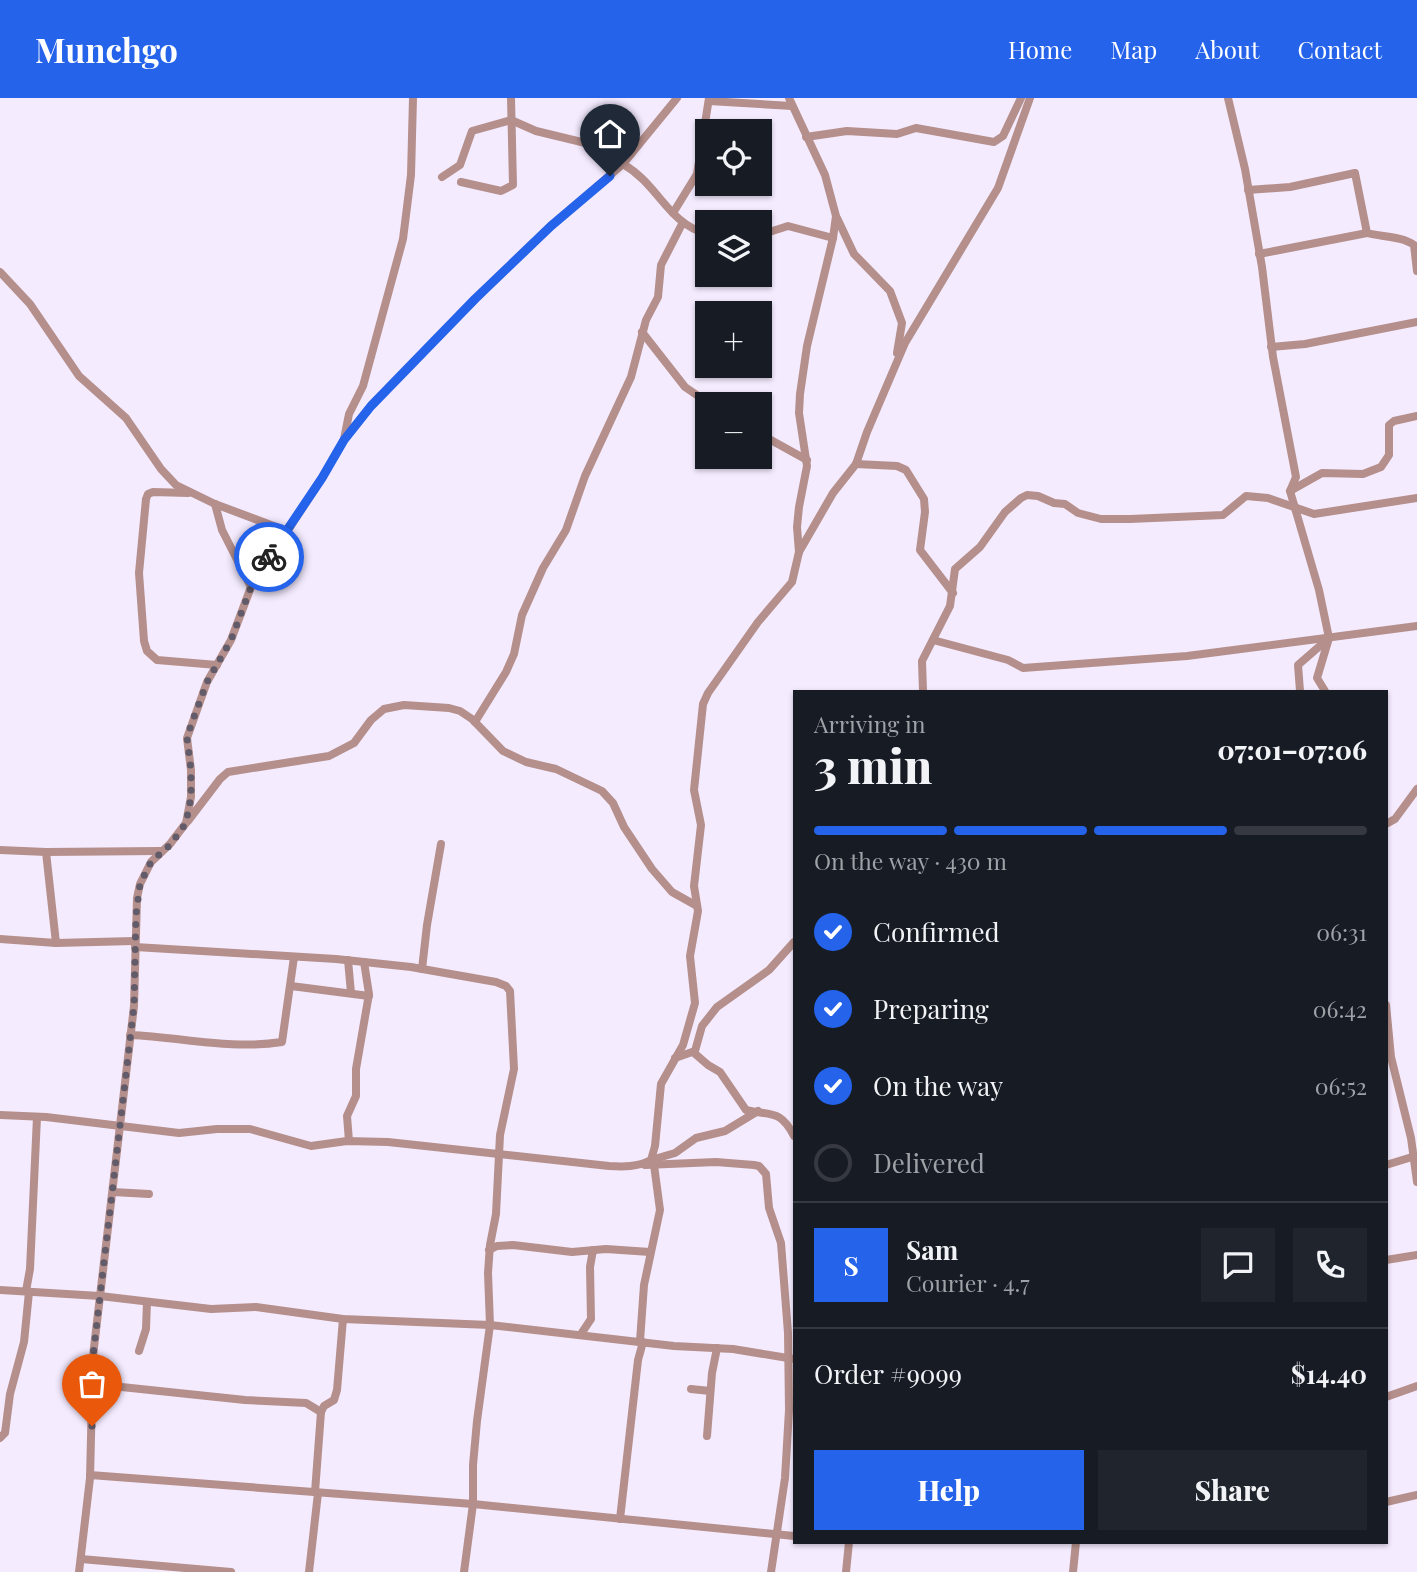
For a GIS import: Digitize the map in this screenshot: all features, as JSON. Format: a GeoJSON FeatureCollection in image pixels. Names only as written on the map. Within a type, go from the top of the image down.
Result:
{"type":"FeatureCollection","features":[{"type":"Feature","properties":{"kind":"street"},"geometry":{"type":"LineString","coordinates":[[344,440],[349,414],[365,379],[403,239],[411,175],[413,98]]}},
{"type":"Feature","properties":{"kind":"street"},"geometry":{"type":"LineString","coordinates":[[461,182],[501,191],[513,184],[511,98]]}},
{"type":"Feature","properties":{"kind":"street"},"geometry":{"type":"LineString","coordinates":[[186,823],[191,797],[187,738],[207,682],[231,640],[251,587],[344,440],[371,406],[475,299],[551,226],[623,164],[677,98]]}},
{"type":"Feature","properties":{"kind":"street"},"geometry":{"type":"LineString","coordinates":[[806,137],[847,131],[897,134],[916,128],[994,142],[1003,136],[1021,98]]}},
{"type":"Feature","properties":{"kind":"street"},"geometry":{"type":"LineString","coordinates":[[620,1519],[641,1342],[644,1285],[660,1210],[649,1163],[655,1146],[661,1084],[683,1045],[695,1003],[690,964],[697,906],[694,886],[701,825],[694,790],[703,704],[758,622],[792,582],[799,552],[833,493],[856,464],[905,343],[998,188],[1030,98]]}},
{"type":"Feature","properties":{"kind":"street"},"geometry":{"type":"LineString","coordinates":[[1228,98],[1248,190],[1271,347],[1296,477],[1290,491],[1319,590],[1329,638],[1317,678],[1324,690]]}},
{"type":"Feature","properties":{"kind":"street"},"geometry":{"type":"LineString","coordinates":[[673,213],[697,174],[709,100],[790,102],[825,175],[836,216],[854,254],[890,291],[902,323],[895,366]]}},
{"type":"Feature","properties":{"kind":"street"},"geometry":{"type":"LineString","coordinates":[[442,177],[460,165],[472,131],[512,120],[536,131],[631,154]]}},
{"type":"Feature","properties":{"kind":"street"},"geometry":{"type":"LineString","coordinates":[[623,164],[645,180],[682,224],[695,229]]}},
{"type":"Feature","properties":{"kind":"street"},"geometry":{"type":"LineString","coordinates":[[1248,190],[1290,187],[1355,173],[1367,233]]}},
{"type":"Feature","properties":{"kind":"street"},"geometry":{"type":"LineString","coordinates":[[799,552],[797,527],[807,460],[799,413],[800,394],[807,346],[836,216]]}},
{"type":"Feature","properties":{"kind":"street"},"geometry":{"type":"LineString","coordinates":[[475,722],[510,663],[522,615],[543,568],[566,530],[585,476],[631,377],[642,332],[658,297],[662,265],[682,224]]}},
{"type":"Feature","properties":{"kind":"street"},"geometry":{"type":"LineString","coordinates":[[772,231],[788,226],[833,238]]}},
{"type":"Feature","properties":{"kind":"street"},"geometry":{"type":"LineString","coordinates":[[1259,254],[1367,233],[1407,240],[1414,245],[1417,271]]}},
{"type":"Feature","properties":{"kind":"street"},"geometry":{"type":"LineString","coordinates":[[0,272],[30,304],[79,376],[126,418],[170,479],[215,504],[287,531]]}},
{"type":"Feature","properties":{"kind":"street"},"geometry":{"type":"LineString","coordinates":[[1271,347],[1305,344],[1417,322]]}},
{"type":"Feature","properties":{"kind":"street"},"geometry":{"type":"LineString","coordinates":[[642,332],[685,387],[695,394]]}},
{"type":"Feature","properties":{"kind":"street"},"geometry":{"type":"LineString","coordinates":[[1290,491],[1322,473],[1363,474],[1381,467],[1390,455],[1389,425],[1394,421],[1417,416]]}},
{"type":"Feature","properties":{"kind":"street"},"geometry":{"type":"LineString","coordinates":[[772,441],[807,460]]}},
{"type":"Feature","properties":{"kind":"street"},"geometry":{"type":"LineString","coordinates":[[856,464],[906,470],[924,499],[920,550],[953,593]]}},
{"type":"Feature","properties":{"kind":"street"},"geometry":{"type":"LineString","coordinates":[[191,493],[153,492],[148,494],[146,499],[139,572],[144,641],[147,651],[157,660],[217,665]]}},
{"type":"Feature","properties":{"kind":"street"},"geometry":{"type":"LineString","coordinates":[[923,690],[922,661],[944,621],[953,593],[955,569],[980,547],[1005,513],[1024,496],[1032,494],[1054,503],[1065,503],[1078,513],[1101,519],[1223,515],[1246,496],[1268,498],[1314,514],[1417,498]]}},
{"type":"Feature","properties":{"kind":"street"},"geometry":{"type":"LineString","coordinates":[[215,504],[222,530],[245,580],[251,587]]}},
{"type":"Feature","properties":{"kind":"street"},"geometry":{"type":"LineString","coordinates":[[933,639],[1008,660],[1023,667],[1187,656],[1417,626]]}},
{"type":"Feature","properties":{"kind":"street"},"geometry":{"type":"LineString","coordinates":[[1300,690],[1298,665],[1329,638]]}},
{"type":"Feature","properties":{"kind":"street"},"geometry":{"type":"LineString","coordinates":[[79,1572],[90,1475],[100,1296],[134,1006],[140,884],[151,862],[160,851],[170,845],[220,779],[228,772],[312,760],[336,753],[354,743],[384,709],[404,705],[449,708],[460,711],[475,722],[503,751],[526,762],[556,769],[603,791],[652,869],[672,892],[697,906]]}},
{"type":"Feature","properties":{"kind":"street"},"geometry":{"type":"LineString","coordinates":[[1388,823],[1395,819],[1417,789]]}},
{"type":"Feature","properties":{"kind":"street"},"geometry":{"type":"LineString","coordinates":[[422,969],[441,844]]}},
{"type":"Feature","properties":{"kind":"street"},"geometry":{"type":"LineString","coordinates":[[0,850],[160,851]]}},
{"type":"Feature","properties":{"kind":"street"},"geometry":{"type":"LineString","coordinates":[[46,852],[55,943]]}},
{"type":"Feature","properties":{"kind":"street"},"geometry":{"type":"LineString","coordinates":[[0,939],[135,944],[348,960],[496,982],[510,991],[514,1069],[500,1135],[496,1214],[489,1250],[490,1325],[477,1421],[473,1504],[464,1572]]}},
{"type":"Feature","properties":{"kind":"street"},"geometry":{"type":"LineString","coordinates":[[675,1058],[693,1052],[698,1045],[702,1026],[717,1007],[769,970],[793,943]]}},
{"type":"Feature","properties":{"kind":"street"},"geometry":{"type":"LineString","coordinates":[[130,1035],[163,1036],[226,1045],[282,1042],[294,957]]}},
{"type":"Feature","properties":{"kind":"street"},"geometry":{"type":"LineString","coordinates":[[348,960],[351,993]]}},
{"type":"Feature","properties":{"kind":"street"},"geometry":{"type":"LineString","coordinates":[[349,1141],[347,1116],[356,1096],[356,1069],[369,996],[364,962]]}},
{"type":"Feature","properties":{"kind":"street"},"geometry":{"type":"LineString","coordinates":[[291,986],[369,996]]}},
{"type":"Feature","properties":{"kind":"street"},"geometry":{"type":"LineString","coordinates":[[1388,1026],[1391,1057],[1414,1152],[1417,1182]]}},
{"type":"Feature","properties":{"kind":"street"},"geometry":{"type":"LineString","coordinates":[[693,1052],[708,1066],[720,1072],[746,1110],[768,1111],[781,1117],[793,1135]]}},
{"type":"Feature","properties":{"kind":"street"},"geometry":{"type":"LineString","coordinates":[[649,1163],[675,1153],[696,1138],[725,1131],[758,1111]]}},
{"type":"Feature","properties":{"kind":"street"},"geometry":{"type":"LineString","coordinates":[[0,1115],[179,1133],[250,1129],[311,1146],[349,1141],[388,1142],[609,1166],[716,1162],[759,1166],[766,1174],[769,1208],[782,1253],[790,1355],[785,1478],[771,1572]]}},
{"type":"Feature","properties":{"kind":"street"},"geometry":{"type":"LineString","coordinates":[[0,1438],[5,1433],[10,1394],[24,1342],[37,1117]]}},
{"type":"Feature","properties":{"kind":"street"},"geometry":{"type":"LineString","coordinates":[[1388,1165],[1414,1152]]}},
{"type":"Feature","properties":{"kind":"street"},"geometry":{"type":"LineString","coordinates":[[113,1192],[149,1194]]}},
{"type":"Feature","properties":{"kind":"street"},"geometry":{"type":"LineString","coordinates":[[489,1250],[497,1246],[513,1245],[572,1252],[650,1252]]}},
{"type":"Feature","properties":{"kind":"street"},"geometry":{"type":"LineString","coordinates":[[581,1335],[591,1319],[590,1267],[593,1250]]}},
{"type":"Feature","properties":{"kind":"street"},"geometry":{"type":"LineString","coordinates":[[1388,1260],[1417,1255]]}},
{"type":"Feature","properties":{"kind":"street"},"geometry":{"type":"LineString","coordinates":[[0,1290],[100,1296],[211,1309],[256,1307],[343,1319],[490,1325],[790,1355]]}},
{"type":"Feature","properties":{"kind":"street"},"geometry":{"type":"LineString","coordinates":[[139,1351],[146,1329],[147,1302]]}},
{"type":"Feature","properties":{"kind":"street"},"geometry":{"type":"LineString","coordinates":[[309,1572],[321,1412],[324,1406],[334,1400],[337,1390],[343,1319]]}},
{"type":"Feature","properties":{"kind":"street"},"geometry":{"type":"LineString","coordinates":[[706,1436],[717,1348]]}},
{"type":"Feature","properties":{"kind":"street"},"geometry":{"type":"LineString","coordinates":[[93,1384],[245,1400],[306,1403],[321,1412]]}},
{"type":"Feature","properties":{"kind":"street"},"geometry":{"type":"LineString","coordinates":[[1388,1396],[1417,1386]]}},
{"type":"Feature","properties":{"kind":"street"},"geometry":{"type":"LineString","coordinates":[[691,1389],[710,1391]]}},
{"type":"Feature","properties":{"kind":"street"},"geometry":{"type":"LineString","coordinates":[[90,1475],[473,1504],[793,1536]]}},
{"type":"Feature","properties":{"kind":"street"},"geometry":{"type":"LineString","coordinates":[[1388,1502],[1417,1495]]}},
{"type":"Feature","properties":{"kind":"street"},"geometry":{"type":"LineString","coordinates":[[846,1572],[849,1544]]}},
{"type":"Feature","properties":{"kind":"street"},"geometry":{"type":"LineString","coordinates":[[1073,1572],[1076,1544]]}},
{"type":"Feature","properties":{"kind":"street"},"geometry":{"type":"LineString","coordinates":[[81,1559],[231,1572]]}},
{"type":"Feature","properties":{"kind":"way so far"},"geometry":{"type":"LineString","coordinates":[[92,1426],[93,1356],[134,1006],[137,898],[140,884],[151,862],[160,851],[170,845],[186,823],[191,797],[187,738],[191,725],[207,682],[231,640],[251,587],[269,557]]}},
{"type":"Feature","properties":{"kind":"route"},"geometry":{"type":"LineString","coordinates":[[269,557],[322,478],[335,452],[371,406],[475,299],[551,226],[610,176]]}}]}
